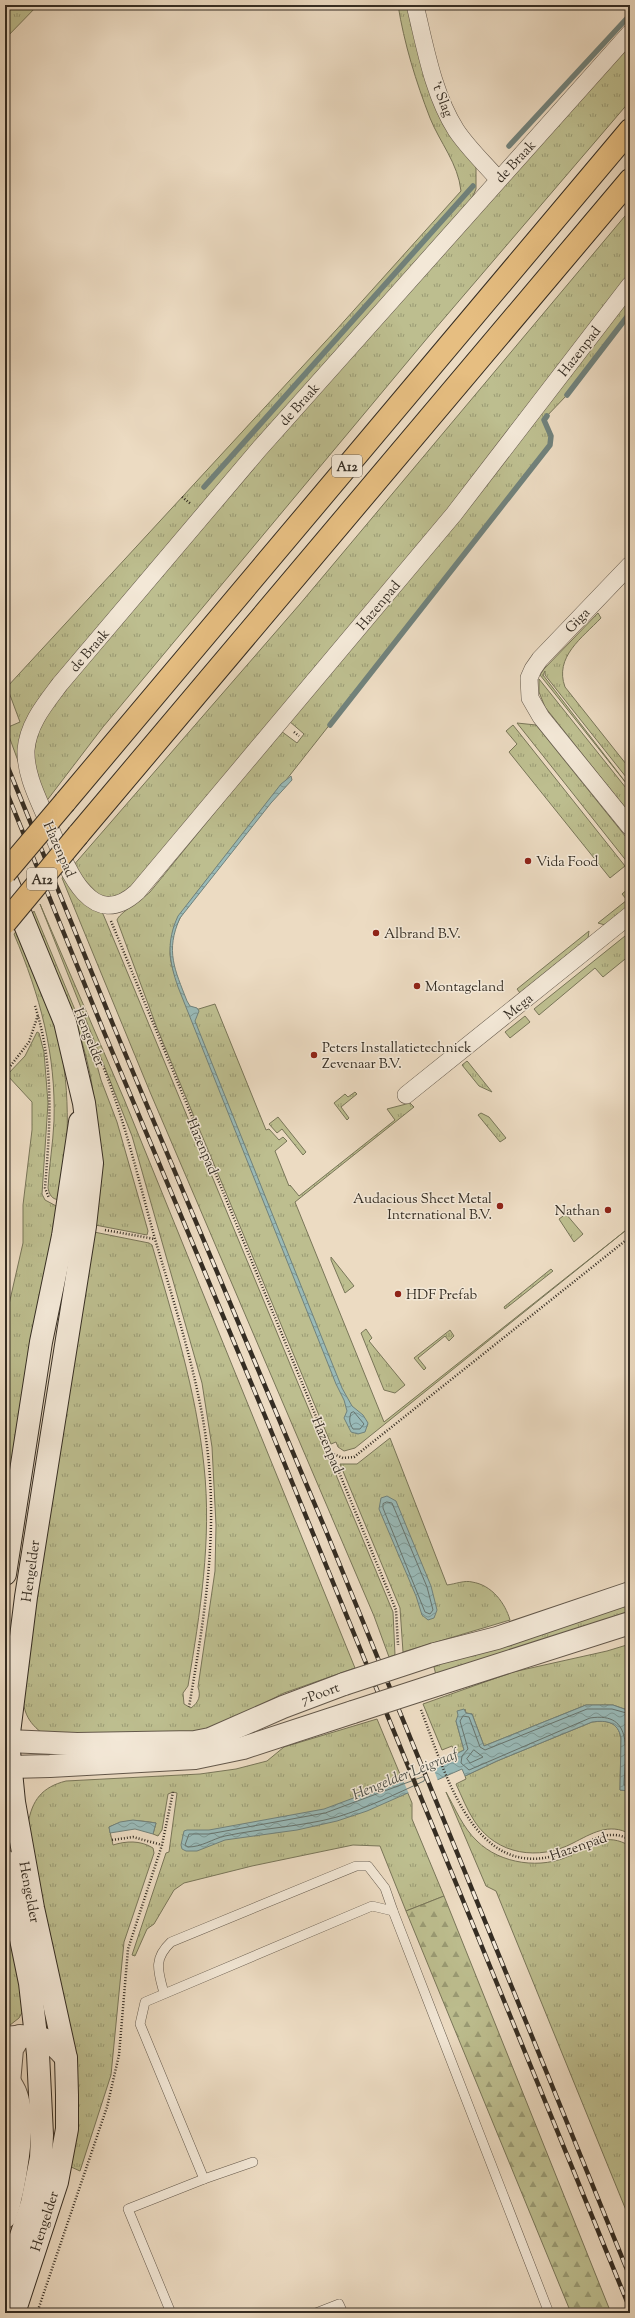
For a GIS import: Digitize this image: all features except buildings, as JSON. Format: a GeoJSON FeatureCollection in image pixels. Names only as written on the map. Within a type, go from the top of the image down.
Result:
{"type":"FeatureCollection","features":[{"type":"Feature","properties":{"kind":"highway","name":"A12"},"geometry":{"type":"LineString","coordinates":[[5,874],[630,130]]}},
{"type":"Feature","properties":{"kind":"highway","name":"A12"},"geometry":{"type":"LineString","coordinates":[[5,923],[630,180]]}},
{"type":"Feature","properties":{"kind":"main road","name":"Hengelder"},"geometry":{"type":"LineString","coordinates":[[5,874],[65,1022],[84,1103],[92,1163],[85,1226],[27,1589],[7,1742],[7,1765],[33,1908],[66,2058],[67,2129],[63,2153],[50,2204],[14,2313]]}},
{"type":"Feature","properties":{"kind":"main road","name":"Hengelder"},"geometry":{"type":"LineString","coordinates":[[5,1574],[41,1342],[63,1236],[77,1132],[84,1103]]}},
{"type":"Feature","properties":{"kind":"main road","name":"7Poort"},"geometry":{"type":"LineString","coordinates":[[7,1742],[70,1744],[195,1742],[210,1739],[283,1706],[344,1684],[435,1654],[497,1638],[630,1593]]}},
{"type":"Feature","properties":{"kind":"main road","name":"7Poort"},"geometry":{"type":"LineString","coordinates":[[7,1765],[50,1766],[196,1758],[243,1748],[630,1623]]}},
{"type":"Feature","properties":{"kind":"main road","name":"Hengelder"},"geometry":{"type":"LineString","coordinates":[[5,1861],[28,1966],[20,2036],[42,2135],[41,2158],[32,2203],[5,2284]]}},
{"type":"Feature","properties":{"kind":"main road"},"geometry":{"type":"LineString","coordinates":[[5,2217],[11,2198],[19,2150],[17,2095],[7,2079],[12,2049],[20,2036],[48,2040],[66,2058]]}},
{"type":"Feature","properties":{"kind":"street","name":"'t Slag"},"geometry":{"type":"LineString","coordinates":[[415,5],[426,50],[446,110],[465,143],[498,179]]}},
{"type":"Feature","properties":{"kind":"street","name":"de Braak"},"geometry":{"type":"LineString","coordinates":[[39,800],[27,765],[26,749],[30,730],[46,701],[260,448],[498,179],[630,33]]}},
{"type":"Feature","properties":{"kind":"street","name":"Hazenpad"},"geometry":{"type":"LineString","coordinates":[[39,800],[74,881],[86,896],[108,905],[116,905],[130,898],[169,855],[454,514],[630,285]]}},
{"type":"Feature","properties":{"kind":"street","name":"Giga"},"geometry":{"type":"LineString","coordinates":[[630,565],[540,659],[529,678],[530,698],[541,717],[630,827]]}},
{"type":"Feature","properties":{"kind":"street","name":"Mega"},"geometry":{"type":"LineString","coordinates":[[406,1095],[630,915]]}},
{"type":"Feature","properties":{"kind":"lane"},"geometry":{"type":"LineString","coordinates":[[164,1993],[158,1969],[161,1951],[171,1942],[356,1866],[368,1866],[385,1888],[549,2313]]}},
{"type":"Feature","properties":{"kind":"lane"},"geometry":{"type":"LineString","coordinates":[[204,2179],[140,2024],[145,2002],[372,1906],[393,1911]]}},
{"type":"Feature","properties":{"kind":"lane"},"geometry":{"type":"LineString","coordinates":[[171,2313],[128,2209],[204,2179],[253,2162]]}},
{"type":"Feature","properties":{"kind":"lane"},"geometry":{"type":"LineString","coordinates":[[316,2313],[339,2304],[343,2313]]}},
{"type":"Feature","properties":{"kind":"path"},"geometry":{"type":"LineString","coordinates":[[5,829],[9,839]]}},
{"type":"Feature","properties":{"kind":"path","name":"Hazenpad"},"geometry":{"type":"LineString","coordinates":[[108,905],[112,926],[121,950],[396,1610],[398,1646]]}},
{"type":"Feature","properties":{"kind":"path"},"geometry":{"type":"LineString","coordinates":[[33,1001],[38,1014],[45,1048],[51,1105],[46,1195],[51,1201],[68,1204]]}},
{"type":"Feature","properties":{"kind":"path"},"geometry":{"type":"LineString","coordinates":[[5,1073],[29,1042],[38,1014]]}},
{"type":"Feature","properties":{"kind":"path","name":"Hengelder"},"geometry":{"type":"LineString","coordinates":[[88,1032],[112,1089],[198,1394],[210,1477],[208,1589],[189,1708]]}},
{"type":"Feature","properties":{"kind":"path"},"geometry":{"type":"LineString","coordinates":[[85,1226],[155,1239]]}},
{"type":"Feature","properties":{"kind":"path"},"geometry":{"type":"LineString","coordinates":[[331,1453],[343,1458],[354,1457],[630,1237]]}},
{"type":"Feature","properties":{"kind":"path","name":"Hazenpad"},"geometry":{"type":"LineString","coordinates":[[418,1702],[447,1775],[470,1822],[482,1837],[502,1852],[530,1859],[547,1858],[570,1850],[606,1834],[625,1836],[630,1840]]}},
{"type":"Feature","properties":{"kind":"path","name":"Hengelder"},"geometry":{"type":"LineString","coordinates":[[37,2313],[107,2107],[119,2055],[128,1949],[162,1845],[173,1792]]}},
{"type":"Feature","properties":{"kind":"path"},"geometry":{"type":"LineString","coordinates":[[112,1840],[133,1838],[162,1845]]}},
{"type":"Feature","properties":{"kind":"green space"},"geometry":{"type":"Polygon","coordinates":[[[5,5],[38,5],[5,39],[5,5]]]}},
{"type":"Feature","properties":{"kind":"green space"},"geometry":{"type":"Polygon","coordinates":[[[398,5],[410,5],[476,167],[476,189],[471,201],[28,719],[37,813],[6,728],[20,722],[7,687],[337,329],[461,191],[453,162],[434,127],[420,90],[407,48],[398,5]]]}},
{"type":"Feature","properties":{"kind":"green space"},"geometry":{"type":"Polygon","coordinates":[[[630,40],[630,101],[429,336],[103,727],[45,803],[33,757],[40,719],[172,557],[630,40]]]}},
{"type":"Feature","properties":{"kind":"green space"},"geometry":{"type":"Polygon","coordinates":[[[630,210],[630,279],[489,463],[125,896],[101,897],[72,867],[300,604],[630,210]]]}},
{"type":"Feature","properties":{"kind":"green space"},"geometry":{"type":"Polygon","coordinates":[[[630,291],[630,313],[567,395],[544,419],[551,436],[550,445],[199,889],[182,914],[171,941],[170,954],[172,967],[189,1012],[215,1004],[266,1130],[269,1129],[279,1140],[283,1137],[287,1141],[275,1151],[289,1186],[290,1185],[299,1196],[395,1120],[387,1109],[410,1103],[414,1107],[295,1202],[384,1422],[630,1227],[355,1448],[344,1451],[338,1447],[336,1442],[331,1444],[157,1028],[117,920],[122,914],[150,892],[281,731],[297,743],[304,734],[289,721],[630,291]]]}},
{"type":"Feature","properties":{"kind":"green space"},"geometry":{"type":"Polygon","coordinates":[[[598,613],[601,618],[578,641],[567,657],[563,666],[565,687],[630,769],[630,782],[545,675],[545,671],[543,675],[630,788],[540,675],[598,613]]]}},
{"type":"Feature","properties":{"kind":"green space"},"geometry":{"type":"Polygon","coordinates":[[[539,679],[630,793],[630,814],[545,707],[539,692],[539,679]]]}},
{"type":"Feature","properties":{"kind":"green space"},"geometry":{"type":"Polygon","coordinates":[[[517,723],[536,725],[630,842],[628,863],[517,723]]]}},
{"type":"Feature","properties":{"kind":"green space"},"geometry":{"type":"Polygon","coordinates":[[[513,725],[625,866],[610,878],[509,752],[517,744],[506,731],[513,725]]]}},
{"type":"Feature","properties":{"kind":"green space"},"geometry":{"type":"Polygon","coordinates":[[[66,873],[103,914],[106,921],[393,1612],[395,1655],[389,1657],[374,1616],[150,1092],[62,878],[66,873]]]}},
{"type":"Feature","properties":{"kind":"green space"},"geometry":{"type":"Polygon","coordinates":[[[630,887],[630,905],[605,925],[598,923],[627,900],[622,894],[630,887]]]}},
{"type":"Feature","properties":{"kind":"green space"},"geometry":{"type":"Polygon","coordinates":[[[40,904],[124,1099],[355,1668],[284,1693],[227,1722],[174,1738],[42,1733],[31,1723],[28,1718],[23,1700],[22,1686],[89,1231],[149,1243],[152,1245],[176,1327],[190,1382],[204,1466],[207,1521],[204,1576],[197,1631],[188,1686],[183,1693],[184,1704],[191,1708],[198,1701],[199,1696],[198,1687],[215,1571],[216,1525],[212,1447],[202,1383],[132,1136],[40,904]]]}},
{"type":"Feature","properties":{"kind":"green space"},"geometry":{"type":"Polygon","coordinates":[[[34,911],[95,1058],[101,1080],[117,1122],[148,1231],[147,1235],[90,1224],[95,1140],[95,1112],[92,1086],[80,1035],[62,986],[32,914],[34,911]]]}},
{"type":"Feature","properties":{"kind":"green space"},"geometry":{"type":"Polygon","coordinates":[[[18,929],[55,1026],[64,1069],[67,1134],[63,1200],[53,1198],[48,1188],[54,1121],[52,1072],[49,1048],[39,1002],[14,934],[18,929]]]}},
{"type":"Feature","properties":{"kind":"green space"},"geometry":{"type":"Polygon","coordinates":[[[589,931],[588,938],[520,993],[517,989],[589,931]]]}},
{"type":"Feature","properties":{"kind":"green space"},"geometry":{"type":"Polygon","coordinates":[[[630,932],[630,955],[603,977],[595,968],[539,1015],[534,1009],[630,932]]]}},
{"type":"Feature","properties":{"kind":"green space"},"geometry":{"type":"Polygon","coordinates":[[[525,1016],[530,1022],[510,1038],[505,1032],[525,1016]]]}},
{"type":"Feature","properties":{"kind":"green space"},"geometry":{"type":"Polygon","coordinates":[[[37,1032],[39,1033],[44,1052],[48,1103],[42,1194],[45,1200],[60,1208],[5,1529],[5,1322],[23,1243],[23,1205],[32,1130],[32,1102],[7,1075],[25,1056],[37,1032]]]}},
{"type":"Feature","properties":{"kind":"green space"},"geometry":{"type":"Polygon","coordinates":[[[467,1061],[492,1092],[479,1086],[462,1065],[467,1061]]]}},
{"type":"Feature","properties":{"kind":"green space"},"geometry":{"type":"Polygon","coordinates":[[[355,1092],[357,1094],[341,1107],[349,1118],[347,1120],[334,1103],[345,1094],[348,1097],[355,1092]]]}},
{"type":"Feature","properties":{"kind":"green space"},"geometry":{"type":"Polygon","coordinates":[[[481,1113],[489,1117],[506,1138],[500,1142],[478,1115],[481,1113]]]}},
{"type":"Feature","properties":{"kind":"green space"},"geometry":{"type":"Polygon","coordinates":[[[278,1117],[306,1152],[303,1155],[282,1129],[277,1133],[269,1124],[278,1117]]]}},
{"type":"Feature","properties":{"kind":"green space"},"geometry":{"type":"Polygon","coordinates":[[[566,1214],[583,1234],[574,1242],[559,1219],[566,1214]]]}},
{"type":"Feature","properties":{"kind":"green space"},"geometry":{"type":"Polygon","coordinates":[[[331,1257],[354,1286],[345,1293],[331,1260],[331,1257]]]}},
{"type":"Feature","properties":{"kind":"green space"},"geometry":{"type":"Polygon","coordinates":[[[551,1269],[553,1271],[505,1309],[504,1307],[551,1269]]]}},
{"type":"Feature","properties":{"kind":"green space"},"geometry":{"type":"Polygon","coordinates":[[[366,1329],[372,1338],[369,1341],[405,1385],[395,1393],[384,1390],[361,1333],[366,1329]]]}},
{"type":"Feature","properties":{"kind":"green space"},"geometry":{"type":"Polygon","coordinates":[[[450,1330],[454,1336],[449,1341],[445,1336],[418,1358],[426,1368],[424,1370],[414,1358],[450,1330]]]}},
{"type":"Feature","properties":{"kind":"green space"},"geometry":{"type":"Polygon","coordinates":[[[390,1438],[447,1585],[469,1582],[486,1587],[501,1601],[510,1620],[403,1652],[400,1608],[340,1464],[357,1464],[390,1438]]]}},
{"type":"Feature","properties":{"kind":"green space"},"geometry":{"type":"Polygon","coordinates":[[[630,1601],[630,1614],[436,1675],[434,1667],[438,1664],[630,1601]]]}},
{"type":"Feature","properties":{"kind":"green space"},"geometry":{"type":"Polygon","coordinates":[[[630,1644],[630,1711],[613,1705],[586,1705],[484,1746],[472,1714],[466,1713],[465,1709],[456,1721],[464,1750],[456,1754],[452,1746],[442,1750],[423,1704],[513,1672],[607,1651],[630,1644]]]}},
{"type":"Feature","properties":{"kind":"green space"},"geometry":{"type":"Polygon","coordinates":[[[377,1719],[412,1803],[412,1819],[444,1896],[406,1911],[380,1846],[353,1845],[252,1866],[184,1883],[174,1890],[154,1924],[147,1929],[135,1956],[132,1955],[166,1853],[169,1852],[177,1793],[173,1792],[168,1794],[162,1830],[158,1836],[153,1834],[156,1823],[132,1821],[109,1827],[113,1845],[138,1842],[153,1848],[154,1853],[124,1942],[111,2075],[80,2171],[69,2166],[28,1824],[35,1801],[50,1787],[66,1781],[200,1774],[236,1769],[267,1761],[284,1747],[377,1719]]]}},
{"type":"Feature","properties":{"kind":"green space"},"geometry":{"type":"Polygon","coordinates":[[[602,1721],[613,1724],[620,1734],[620,1790],[628,1791],[630,1763],[630,1834],[615,1829],[607,1829],[593,1833],[560,1849],[533,1853],[520,1852],[507,1848],[495,1842],[484,1833],[472,1817],[456,1784],[466,1779],[465,1776],[497,1761],[592,1722],[602,1721]]]}},
{"type":"Feature","properties":{"kind":"green space"},"geometry":{"type":"Polygon","coordinates":[[[446,1792],[472,1836],[486,1849],[509,1859],[535,1863],[560,1860],[600,1841],[607,1840],[614,1840],[630,1846],[630,2220],[496,1891],[486,1886],[446,1792]]]}},
{"type":"Feature","properties":{"kind":"green space"},"geometry":{"type":"Polygon","coordinates":[[[5,1879],[24,2009],[19,2018],[5,2029],[5,1879]]]}},
{"type":"Feature","properties":{"kind":"green space"},"geometry":{"type":"Polygon","coordinates":[[[444,1896],[611,2313],[571,2313],[406,1911],[444,1896]]]}},
{"type":"Feature","properties":{"kind":"water"},"geometry":{"type":"Polygon","coordinates":[[[291,776],[292,780],[271,803],[180,918],[173,941],[172,951],[179,980],[187,1001],[190,1006],[197,1008],[199,1011],[195,1021],[342,1388],[352,1406],[363,1415],[368,1423],[365,1432],[358,1434],[351,1432],[344,1418],[347,1411],[344,1400],[336,1384],[178,987],[170,952],[170,943],[174,925],[178,916],[281,784],[291,776]]]}},
{"type":"Feature","properties":{"kind":"water"},"geometry":{"type":"Polygon","coordinates":[[[387,1496],[396,1501],[431,1586],[437,1610],[434,1618],[428,1620],[422,1615],[416,1596],[379,1509],[381,1498],[387,1496]]]}},
{"type":"Feature","properties":{"kind":"water"},"geometry":{"type":"Polygon","coordinates":[[[586,1705],[613,1705],[630,1711],[628,1791],[620,1790],[620,1733],[611,1723],[602,1721],[592,1722],[497,1761],[465,1776],[462,1769],[367,1811],[337,1821],[297,1830],[225,1840],[197,1851],[186,1851],[182,1849],[181,1845],[184,1831],[187,1830],[209,1830],[324,1809],[458,1759],[456,1754],[464,1750],[456,1721],[458,1715],[457,1711],[464,1709],[466,1713],[472,1714],[484,1746],[586,1705]]]}},
{"type":"Feature","properties":{"kind":"water"},"geometry":{"type":"Polygon","coordinates":[[[133,1820],[156,1823],[153,1834],[135,1829],[110,1833],[109,1827],[120,1822],[133,1820]]]}},
{"type":"Feature","properties":{"kind":"pier"},"geometry":{"type":"Polygon","coordinates":[[[433,1767],[438,1781],[409,1794],[402,1778],[433,1767]]]}},
{"type":"Feature","properties":{"kind":"waterway"},"geometry":{"type":"LineString","coordinates":[[509,146],[630,15]]}},
{"type":"Feature","properties":{"kind":"waterway"},"geometry":{"type":"LineString","coordinates":[[204,487],[473,186]]}},
{"type":"Feature","properties":{"kind":"waterway"},"geometry":{"type":"LineString","coordinates":[[567,395],[630,313]]}},
{"type":"Feature","properties":{"kind":"waterway"},"geometry":{"type":"LineString","coordinates":[[330,725],[550,445],[551,436],[544,420],[547,416]]}},
{"type":"Feature","properties":{"kind":"railway"},"geometry":{"type":"LineString","coordinates":[[5,760],[114,1027],[326,1531],[630,2277]]}},
{"type":"Feature","properties":{"kind":"railway"},"geometry":{"type":"LineString","coordinates":[[5,788],[104,1032],[265,1416],[630,2309]]}},
{"type":"Feature","properties":{"kind":"place","name":"Vida Food"},"geometry":{"type":"Point","coordinates":[528,861]}},
{"type":"Feature","properties":{"kind":"place","name":"Albrand B.V."},"geometry":{"type":"Point","coordinates":[376,933]}},
{"type":"Feature","properties":{"kind":"place","name":"Montageland"},"geometry":{"type":"Point","coordinates":[417,986]}},
{"type":"Feature","properties":{"kind":"place","name":"Peters Installatietechniek Zevenaar B.V."},"geometry":{"type":"Point","coordinates":[314,1055]}},
{"type":"Feature","properties":{"kind":"place","name":"Audacious Sheet Metal International B.V."},"geometry":{"type":"Point","coordinates":[500,1206]}},
{"type":"Feature","properties":{"kind":"place","name":"Nathan"},"geometry":{"type":"Point","coordinates":[608,1210]}},
{"type":"Feature","properties":{"kind":"place","name":"HDF Prefab"},"geometry":{"type":"Point","coordinates":[398,1294]}},
{"type":"Feature","properties":{"kind":"water label","name":"Hengelder Leigraaf"},"geometry":{"type":"Point","coordinates":[405,1774]}}]}
